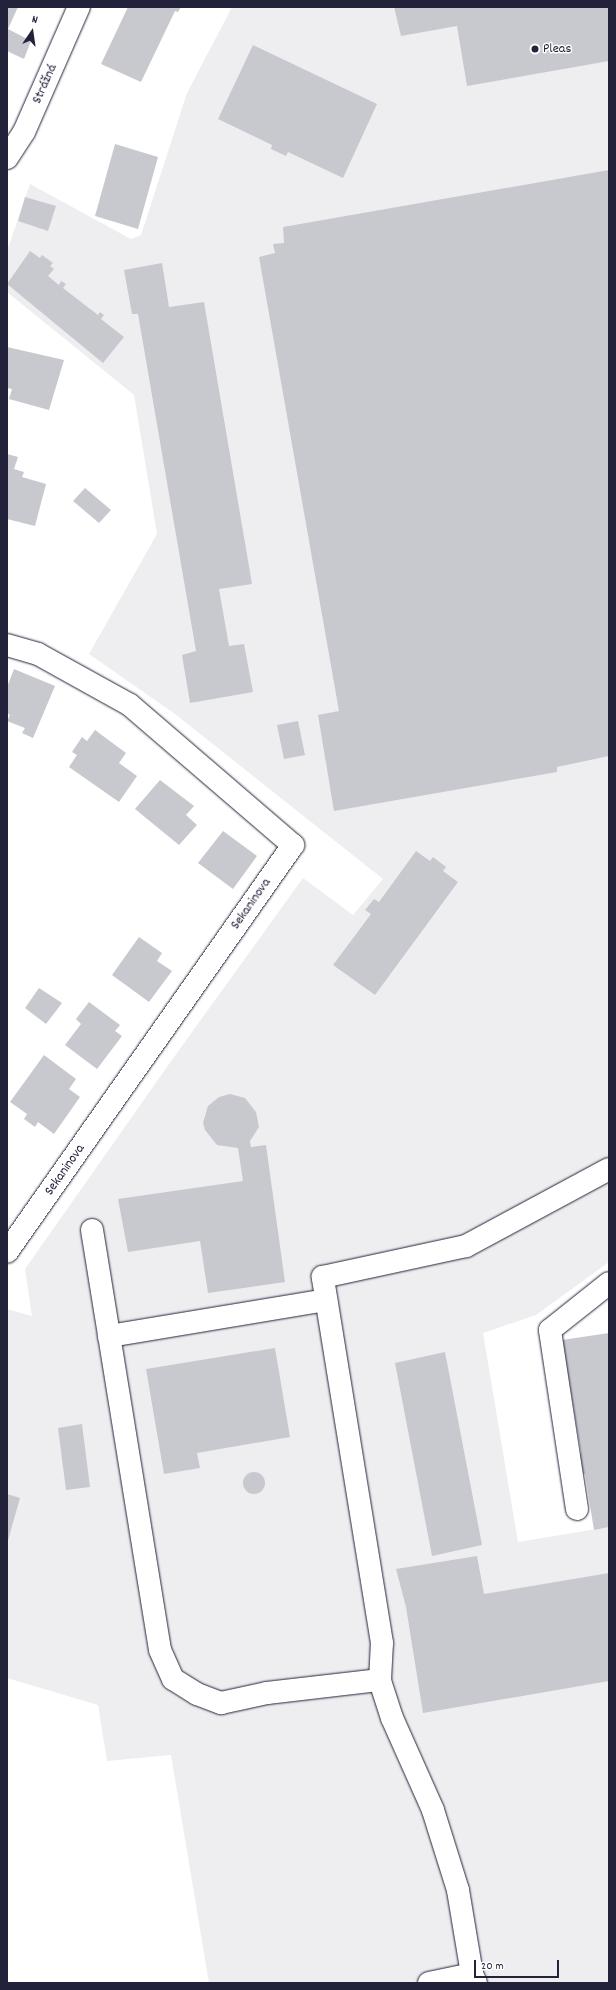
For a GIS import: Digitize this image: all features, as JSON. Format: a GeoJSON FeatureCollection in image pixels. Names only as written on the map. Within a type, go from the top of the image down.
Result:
{"type":"FeatureCollection","features":[{"type":"Feature","properties":{"kind":"street","name":"Strážná"},"geometry":{"type":"LineString","coordinates":[[7,158],[24,132],[79,7]]}},
{"type":"Feature","properties":{"kind":"street","name":"Sekaninova"},"geometry":{"type":"LineString","coordinates":[[7,645],[38,654],[130,705],[293,845],[7,1252]]}},
{"type":"Feature","properties":{"kind":"street"},"geometry":{"type":"LineString","coordinates":[[429,1983],[474,1978],[458,1890],[433,1810],[392,1718],[380,1680],[382,1643],[323,1277],[466,1246],[609,1169]]}},
{"type":"Feature","properties":{"kind":"street"},"geometry":{"type":"LineString","coordinates":[[92,1230],[160,1650],[173,1679],[197,1694],[221,1703],[267,1693],[380,1680]]}},
{"type":"Feature","properties":{"kind":"street"},"geometry":{"type":"LineString","coordinates":[[577,1509],[550,1330],[609,1284]]}},
{"type":"Feature","properties":{"kind":"street"},"geometry":{"type":"LineString","coordinates":[[109,1336],[326,1300]]}},
{"type":"Feature","properties":{"kind":"shaded area"},"geometry":{"type":"Polygon","coordinates":[[[232,7],[609,7],[609,1262],[536,1315],[483,1333],[518,1542],[609,1527],[609,1983],[209,1983],[171,1755],[107,1761],[98,1705],[7,1678],[7,1309],[32,1316],[25,1269],[174,1057],[303,878],[353,915],[383,879],[175,714],[89,654],[157,534],[134,395],[7,292],[7,251],[30,184],[131,239],[141,235],[187,93],[232,7]]]}},
{"type":"Feature","properties":{"kind":"building"},"geometry":{"type":"Polygon","coordinates":[[[7,7],[18,7],[8,29],[31,41],[24,59],[7,51],[7,7]]]}},
{"type":"Feature","properties":{"kind":"building"},"geometry":{"type":"Polygon","coordinates":[[[128,7],[181,7],[178,12],[175,11],[141,82],[101,64],[128,7]]]}},
{"type":"Feature","properties":{"kind":"building","name":"Pleas"},"geometry":{"type":"Polygon","coordinates":[[[394,7],[609,7],[609,61],[467,86],[457,26],[401,36],[394,7]]]}},
{"type":"Feature","properties":{"kind":"building"},"geometry":{"type":"Polygon","coordinates":[[[253,45],[377,104],[343,178],[288,152],[286,156],[271,149],[272,145],[218,119],[253,45]]]}},
{"type":"Feature","properties":{"kind":"building"},"geometry":{"type":"Polygon","coordinates":[[[115,144],[158,157],[138,229],[95,216],[115,144]]]}},
{"type":"Feature","properties":{"kind":"building"},"geometry":{"type":"Polygon","coordinates":[[[609,170],[609,756],[557,767],[557,772],[334,811],[318,715],[339,711],[259,257],[275,253],[273,244],[284,243],[283,227],[609,170]]]}},
{"type":"Feature","properties":{"kind":"building"},"geometry":{"type":"Polygon","coordinates":[[[25,197],[56,206],[48,231],[18,221],[25,197]]]}},
{"type":"Feature","properties":{"kind":"building"},"geometry":{"type":"Polygon","coordinates":[[[30,251],[40,258],[42,255],[53,263],[50,266],[54,269],[48,276],[59,285],[61,281],[66,284],[63,288],[98,315],[100,312],[104,315],[101,319],[124,337],[103,363],[7,284],[30,251]]]}},
{"type":"Feature","properties":{"kind":"building"},"geometry":{"type":"Polygon","coordinates":[[[162,263],[169,307],[204,302],[252,584],[219,589],[229,646],[244,644],[253,692],[190,703],[182,655],[196,651],[138,314],[132,314],[124,270],[162,263]]]}},
{"type":"Feature","properties":{"kind":"building"},"geometry":{"type":"Polygon","coordinates":[[[7,347],[64,360],[49,410],[9,399],[12,389],[7,388],[7,347]]]}},
{"type":"Feature","properties":{"kind":"building"},"geometry":{"type":"Polygon","coordinates":[[[7,454],[18,457],[14,469],[24,472],[22,477],[46,484],[35,526],[7,519],[7,454]]]}},
{"type":"Feature","properties":{"kind":"building"},"geometry":{"type":"Polygon","coordinates":[[[85,488],[111,510],[99,523],[73,501],[85,488]]]}},
{"type":"Feature","properties":{"kind":"building"},"geometry":{"type":"Polygon","coordinates":[[[14,669],[55,686],[33,738],[22,733],[25,728],[7,721],[10,715],[7,713],[7,687],[14,669]]]}},
{"type":"Feature","properties":{"kind":"building"},"geometry":{"type":"Polygon","coordinates":[[[298,721],[305,755],[284,759],[277,725],[298,721]]]}},
{"type":"Feature","properties":{"kind":"building"},"geometry":{"type":"Polygon","coordinates":[[[95,730],[126,753],[119,763],[137,776],[119,802],[69,767],[77,755],[72,752],[82,737],[87,741],[95,730]]]}},
{"type":"Feature","properties":{"kind":"building"},"geometry":{"type":"Polygon","coordinates":[[[160,780],[194,806],[186,815],[197,825],[179,845],[135,809],[160,780]]]}},
{"type":"Feature","properties":{"kind":"building"},"geometry":{"type":"Polygon","coordinates":[[[223,831],[257,856],[233,889],[198,863],[223,831]]]}},
{"type":"Feature","properties":{"kind":"building"},"geometry":{"type":"Polygon","coordinates":[[[416,851],[430,861],[433,857],[446,867],[443,871],[458,882],[375,995],[333,965],[371,914],[365,910],[374,899],[379,902],[416,851]]]}},
{"type":"Feature","properties":{"kind":"building"},"geometry":{"type":"Polygon","coordinates":[[[139,937],[162,953],[157,961],[172,971],[149,1002],[112,975],[139,937]]]}},
{"type":"Feature","properties":{"kind":"building"},"geometry":{"type":"Polygon","coordinates":[[[39,988],[62,1003],[46,1024],[25,1008],[39,988]]]}},
{"type":"Feature","properties":{"kind":"building"},"geometry":{"type":"Polygon","coordinates":[[[89,1002],[120,1025],[115,1031],[122,1036],[97,1069],[65,1045],[81,1024],[76,1019],[89,1002]]]}},
{"type":"Feature","properties":{"kind":"building"},"geometry":{"type":"Polygon","coordinates":[[[44,1055],[76,1079],[69,1089],[80,1097],[54,1134],[38,1122],[35,1127],[24,1119],[27,1114],[10,1102],[44,1055]]]}},
{"type":"Feature","properties":{"kind":"building"},"geometry":{"type":"Polygon","coordinates":[[[230,1094],[245,1098],[256,1112],[259,1127],[250,1141],[251,1147],[266,1145],[285,1282],[208,1293],[200,1241],[128,1252],[118,1199],[243,1181],[238,1148],[217,1145],[205,1130],[203,1123],[208,1106],[219,1097],[230,1094]]]}},
{"type":"Feature","properties":{"kind":"building"},"geometry":{"type":"Polygon","coordinates":[[[609,1333],[609,1527],[594,1530],[585,1474],[574,1476],[570,1454],[581,1453],[562,1340],[609,1333]]]}},
{"type":"Feature","properties":{"kind":"building"},"geometry":{"type":"Polygon","coordinates":[[[275,1348],[290,1437],[197,1453],[200,1468],[164,1474],[146,1369],[275,1348]]]}},
{"type":"Feature","properties":{"kind":"building"},"geometry":{"type":"Polygon","coordinates":[[[445,1352],[482,1545],[432,1556],[395,1363],[445,1352]]]}},
{"type":"Feature","properties":{"kind":"building"},"geometry":{"type":"Polygon","coordinates":[[[82,1424],[90,1487],[66,1490],[58,1428],[82,1424]]]}},
{"type":"Feature","properties":{"kind":"building"},"geometry":{"type":"Polygon","coordinates":[[[254,1472],[262,1475],[265,1483],[262,1491],[254,1494],[246,1491],[243,1483],[246,1475],[254,1472]]]}},
{"type":"Feature","properties":{"kind":"building"},"geometry":{"type":"Polygon","coordinates":[[[7,1494],[20,1498],[7,1544],[7,1494]]]}},
{"type":"Feature","properties":{"kind":"building"},"geometry":{"type":"Polygon","coordinates":[[[477,1556],[484,1594],[609,1573],[609,1681],[423,1713],[406,1607],[396,1569],[477,1556]]]}},
{"type":"Feature","properties":{"kind":"place","name":"Pleas"},"geometry":{"type":"Point","coordinates":[535,49]}}]}
